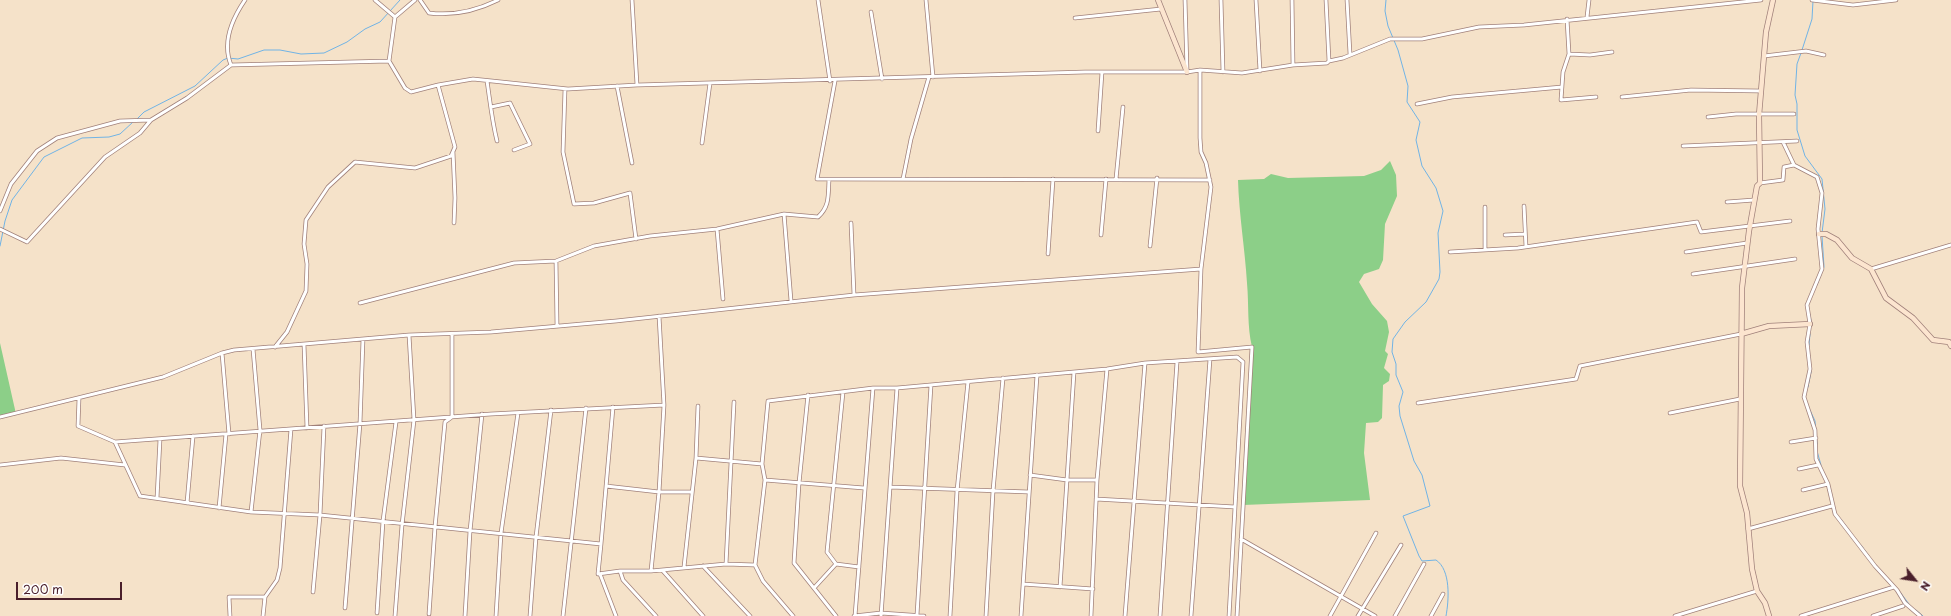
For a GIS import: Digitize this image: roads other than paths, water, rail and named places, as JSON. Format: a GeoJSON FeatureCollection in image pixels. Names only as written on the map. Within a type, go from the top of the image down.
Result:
{"type":"FeatureCollection","features":[{"type":"Feature","properties":{"kind":"street"},"geometry":{"type":"LineString","coordinates":[[231,65],[226,48],[229,31],[245,0]]}},
{"type":"Feature","properties":{"kind":"street"},"geometry":{"type":"LineString","coordinates":[[375,0],[395,17]]}},
{"type":"Feature","properties":{"kind":"street"},"geometry":{"type":"LineString","coordinates":[[415,0],[395,17],[389,61],[405,88],[411,92],[438,84],[473,79],[565,89],[637,85],[830,81],[1102,72],[1187,72],[1200,70],[1242,73],[1293,65],[1327,63],[1328,61],[1390,40],[1422,39],[1479,27],[1524,25],[1567,19],[1761,0]]}},
{"type":"Feature","properties":{"kind":"street"},"geometry":{"type":"LineString","coordinates":[[420,0],[429,13],[446,15],[482,8],[498,0]]}},
{"type":"Feature","properties":{"kind":"street"},"geometry":{"type":"LineString","coordinates":[[632,0],[637,85]]}},
{"type":"Feature","properties":{"kind":"street"},"geometry":{"type":"LineString","coordinates":[[818,0],[830,81]]}},
{"type":"Feature","properties":{"kind":"street"},"geometry":{"type":"LineString","coordinates":[[926,0],[933,77]]}},
{"type":"Feature","properties":{"kind":"street"},"geometry":{"type":"LineString","coordinates":[[1158,0],[1187,72]]}},
{"type":"Feature","properties":{"kind":"street"},"geometry":{"type":"LineString","coordinates":[[1185,0],[1187,72]]}},
{"type":"Feature","properties":{"kind":"street"},"geometry":{"type":"LineString","coordinates":[[1220,0],[1223,72]]}},
{"type":"Feature","properties":{"kind":"street"},"geometry":{"type":"LineString","coordinates":[[1256,0],[1260,71]]}},
{"type":"Feature","properties":{"kind":"street"},"geometry":{"type":"LineString","coordinates":[[1292,0],[1293,65]]}},
{"type":"Feature","properties":{"kind":"street"},"geometry":{"type":"LineString","coordinates":[[1326,0],[1328,61]]}},
{"type":"Feature","properties":{"kind":"street"},"geometry":{"type":"LineString","coordinates":[[1347,0],[1350,54]]}},
{"type":"Feature","properties":{"kind":"street"},"geometry":{"type":"LineString","coordinates":[[1587,17],[1589,0]]}},
{"type":"Feature","properties":{"kind":"street"},"geometry":{"type":"LineString","coordinates":[[1769,616],[1765,603],[1757,591],[1752,569],[1747,513],[1740,486],[1740,399],[1742,288],[1754,200],[1757,186],[1760,183],[1759,115],[1768,17],[1773,0]]}},
{"type":"Feature","properties":{"kind":"street"},"geometry":{"type":"LineString","coordinates":[[1814,1],[1852,5],[1896,0]]}},
{"type":"Feature","properties":{"kind":"street"},"geometry":{"type":"LineString","coordinates":[[1076,18],[1161,8]]}},
{"type":"Feature","properties":{"kind":"street"},"geometry":{"type":"LineString","coordinates":[[871,12],[882,79]]}},
{"type":"Feature","properties":{"kind":"street"},"geometry":{"type":"LineString","coordinates":[[1567,19],[1569,54],[1563,72],[1562,100],[1596,97]]}},
{"type":"Feature","properties":{"kind":"street"},"geometry":{"type":"LineString","coordinates":[[1764,56],[1799,51],[1824,55]]}},
{"type":"Feature","properties":{"kind":"street"},"geometry":{"type":"LineString","coordinates":[[1569,54],[1590,55],[1612,52]]}},
{"type":"Feature","properties":{"kind":"street"},"geometry":{"type":"LineString","coordinates":[[0,229],[27,242],[104,157],[140,133],[151,120],[187,98],[231,65],[389,61]]}},
{"type":"Feature","properties":{"kind":"street"},"geometry":{"type":"LineString","coordinates":[[1200,70],[1201,152],[1210,180],[1201,269],[1198,352],[1252,347],[1236,616]]}},
{"type":"Feature","properties":{"kind":"street"},"geometry":{"type":"LineString","coordinates":[[1098,131],[1102,72]]}},
{"type":"Feature","properties":{"kind":"street"},"geometry":{"type":"LineString","coordinates":[[903,179],[911,139],[929,77]]}},
{"type":"Feature","properties":{"kind":"street"},"geometry":{"type":"LineString","coordinates":[[835,80],[816,179],[1157,178],[1210,180]]}},
{"type":"Feature","properties":{"kind":"street"},"geometry":{"type":"LineString","coordinates":[[487,81],[492,120],[498,141]]}},
{"type":"Feature","properties":{"kind":"street"},"geometry":{"type":"LineString","coordinates":[[702,143],[710,83]]}},
{"type":"Feature","properties":{"kind":"street"},"geometry":{"type":"LineString","coordinates":[[438,84],[454,147],[454,223]]}},
{"type":"Feature","properties":{"kind":"street"},"geometry":{"type":"LineString","coordinates":[[617,86],[632,163]]}},
{"type":"Feature","properties":{"kind":"street"},"geometry":{"type":"LineString","coordinates":[[1417,104],[1452,97],[1562,87]]}},
{"type":"Feature","properties":{"kind":"street"},"geometry":{"type":"LineString","coordinates":[[565,89],[563,152],[568,167],[574,204],[594,203],[630,193],[636,239]]}},
{"type":"Feature","properties":{"kind":"street"},"geometry":{"type":"LineString","coordinates":[[1622,97],[1690,90],[1761,91]]}},
{"type":"Feature","properties":{"kind":"street"},"geometry":{"type":"LineString","coordinates":[[491,107],[510,103],[530,144],[514,150]]}},
{"type":"Feature","properties":{"kind":"street"},"geometry":{"type":"LineString","coordinates":[[1116,178],[1124,107]]}},
{"type":"Feature","properties":{"kind":"street"},"geometry":{"type":"LineString","coordinates":[[1708,117],[1794,114]]}},
{"type":"Feature","properties":{"kind":"street"},"geometry":{"type":"LineString","coordinates":[[0,211],[11,184],[37,150],[57,138],[120,121],[151,120]]}},
{"type":"Feature","properties":{"kind":"street"},"geometry":{"type":"LineString","coordinates":[[1683,146],[1797,141]]}},
{"type":"Feature","properties":{"kind":"street"},"geometry":{"type":"LineString","coordinates":[[1783,142],[1794,165]]}},
{"type":"Feature","properties":{"kind":"street"},"geometry":{"type":"LineString","coordinates":[[276,347],[287,332],[306,291],[307,264],[304,244],[306,220],[328,187],[355,162],[415,168],[450,156],[453,151]]}},
{"type":"Feature","properties":{"kind":"street"},"geometry":{"type":"LineString","coordinates":[[1760,183],[1783,180],[1784,167],[1794,165],[1813,174],[1819,180],[1822,203],[1819,234],[1822,269],[1807,305],[1810,324],[1807,342],[1809,375],[1804,401],[1812,419],[1816,438],[1815,450],[1818,465],[1828,484],[1835,514],[1844,524],[1852,538],[1894,587],[1905,603],[1920,616]]}},
{"type":"Feature","properties":{"kind":"street"},"geometry":{"type":"LineString","coordinates":[[1150,246],[1157,178]]}},
{"type":"Feature","properties":{"kind":"street"},"geometry":{"type":"LineString","coordinates":[[1048,254],[1053,179]]}},
{"type":"Feature","properties":{"kind":"street"},"geometry":{"type":"LineString","coordinates":[[1101,235],[1106,179]]}},
{"type":"Feature","properties":{"kind":"street"},"geometry":{"type":"LineString","coordinates":[[360,303],[514,263],[556,260],[594,246],[717,228],[784,214],[818,217],[825,210],[827,204],[829,180]]}},
{"type":"Feature","properties":{"kind":"street"},"geometry":{"type":"LineString","coordinates":[[1727,202],[1754,200]]}},
{"type":"Feature","properties":{"kind":"street"},"geometry":{"type":"LineString","coordinates":[[1524,206],[1526,247]]}},
{"type":"Feature","properties":{"kind":"street"},"geometry":{"type":"LineString","coordinates":[[1485,207],[1485,250]]}},
{"type":"Feature","properties":{"kind":"street"},"geometry":{"type":"LineString","coordinates":[[784,214],[790,301]]}},
{"type":"Feature","properties":{"kind":"street"},"geometry":{"type":"LineString","coordinates":[[1450,252],[1526,247],[1697,222],[1700,232],[1790,221]]}},
{"type":"Feature","properties":{"kind":"street"},"geometry":{"type":"LineString","coordinates":[[851,223],[854,295]]}},
{"type":"Feature","properties":{"kind":"street"},"geometry":{"type":"LineString","coordinates":[[717,228],[724,299]]}},
{"type":"Feature","properties":{"kind":"street"},"geometry":{"type":"LineString","coordinates":[[1505,235],[1525,234]]}},
{"type":"Feature","properties":{"kind":"street"},"geometry":{"type":"LineString","coordinates":[[1819,234],[1826,234],[1836,240],[1852,258],[1871,269],[1886,298],[1913,318],[1933,340],[1947,340],[1951,346]]}},
{"type":"Feature","properties":{"kind":"street"},"geometry":{"type":"LineString","coordinates":[[1686,252],[1747,243]]}},
{"type":"Feature","properties":{"kind":"street"},"geometry":{"type":"LineString","coordinates":[[1871,269],[1951,245]]}},
{"type":"Feature","properties":{"kind":"street"},"geometry":{"type":"LineString","coordinates":[[1693,274],[1745,265],[1795,259]]}},
{"type":"Feature","properties":{"kind":"street"},"geometry":{"type":"LineString","coordinates":[[556,260],[557,326]]}},
{"type":"Feature","properties":{"kind":"street"},"geometry":{"type":"LineString","coordinates":[[0,417],[163,377],[184,367],[212,358],[222,352],[234,350],[409,335],[452,334],[557,326],[854,295],[1201,269]]}},
{"type":"Feature","properties":{"kind":"street"},"geometry":{"type":"LineString","coordinates":[[651,571],[659,492],[664,405],[659,316]]}},
{"type":"Feature","properties":{"kind":"street"},"geometry":{"type":"LineString","coordinates":[[1418,403],[1576,379],[1580,366],[1741,334],[1769,326],[1810,324]]}},
{"type":"Feature","properties":{"kind":"street"},"geometry":{"type":"LineString","coordinates":[[452,334],[452,417]]}},
{"type":"Feature","properties":{"kind":"street"},"geometry":{"type":"LineString","coordinates":[[395,616],[402,525],[414,420],[409,335]]}},
{"type":"Feature","properties":{"kind":"street"},"geometry":{"type":"LineString","coordinates":[[345,608],[360,423],[363,340]]}},
{"type":"Feature","properties":{"kind":"street"},"geometry":{"type":"LineString","coordinates":[[304,344],[307,428]]}},
{"type":"Feature","properties":{"kind":"street"},"geometry":{"type":"LineString","coordinates":[[251,512],[260,430],[253,349]]}},
{"type":"Feature","properties":{"kind":"street"},"geometry":{"type":"LineString","coordinates":[[219,508],[227,434],[222,352]]}},
{"type":"Feature","properties":{"kind":"street"},"geometry":{"type":"LineString","coordinates":[[793,616],[763,581],[755,565],[765,480],[762,464],[768,401],[873,388],[897,388],[968,382],[1107,369],[1145,363],[1236,357],[1243,362],[1229,616]]}},
{"type":"Feature","properties":{"kind":"street"},"geometry":{"type":"LineString","coordinates":[[1192,616],[1210,359]]}},
{"type":"Feature","properties":{"kind":"street"},"geometry":{"type":"LineString","coordinates":[[1160,616],[1177,362]]}},
{"type":"Feature","properties":{"kind":"street"},"geometry":{"type":"LineString","coordinates":[[1125,616],[1145,363]]}},
{"type":"Feature","properties":{"kind":"street"},"geometry":{"type":"LineString","coordinates":[[1091,616],[1097,480],[1107,369]]}},
{"type":"Feature","properties":{"kind":"street"},"geometry":{"type":"LineString","coordinates":[[1060,587],[1074,372]]}},
{"type":"Feature","properties":{"kind":"street"},"geometry":{"type":"LineString","coordinates":[[1021,616],[1037,375]]}},
{"type":"Feature","properties":{"kind":"street"},"geometry":{"type":"LineString","coordinates":[[986,616],[1003,378]]}},
{"type":"Feature","properties":{"kind":"street"},"geometry":{"type":"LineString","coordinates":[[950,616],[957,491],[968,382]]}},
{"type":"Feature","properties":{"kind":"street"},"geometry":{"type":"LineString","coordinates":[[917,616],[926,488],[931,385]]}},
{"type":"Feature","properties":{"kind":"street"},"geometry":{"type":"LineString","coordinates":[[873,388],[854,616],[881,614],[924,616]]}},
{"type":"Feature","properties":{"kind":"street"},"geometry":{"type":"LineString","coordinates":[[881,614],[897,388]]}},
{"type":"Feature","properties":{"kind":"street"},"geometry":{"type":"LineString","coordinates":[[843,392],[827,552],[836,564],[859,567]]}},
{"type":"Feature","properties":{"kind":"street"},"geometry":{"type":"LineString","coordinates":[[808,395],[799,483],[794,563],[836,616]]}},
{"type":"Feature","properties":{"kind":"street"},"geometry":{"type":"LineString","coordinates":[[79,398],[78,426],[115,442],[227,434],[260,430],[396,422],[482,414],[664,405]]}},
{"type":"Feature","properties":{"kind":"street"},"geometry":{"type":"LineString","coordinates":[[1670,413],[1740,399]]}},
{"type":"Feature","properties":{"kind":"street"},"geometry":{"type":"LineString","coordinates":[[726,564],[734,402]]}},
{"type":"Feature","properties":{"kind":"street"},"geometry":{"type":"LineString","coordinates":[[684,567],[696,458],[698,406]]}},
{"type":"Feature","properties":{"kind":"street"},"geometry":{"type":"LineString","coordinates":[[613,407],[598,574],[600,574],[616,616]]}},
{"type":"Feature","properties":{"kind":"street"},"geometry":{"type":"LineString","coordinates":[[563,616],[586,408]]}},
{"type":"Feature","properties":{"kind":"street"},"geometry":{"type":"LineString","coordinates":[[530,616],[536,537],[551,410]]}},
{"type":"Feature","properties":{"kind":"street"},"geometry":{"type":"LineString","coordinates":[[496,616],[501,533],[518,413]]}},
{"type":"Feature","properties":{"kind":"street"},"geometry":{"type":"LineString","coordinates":[[465,616],[470,531],[482,414]]}},
{"type":"Feature","properties":{"kind":"street"},"geometry":{"type":"LineString","coordinates":[[429,614],[435,527],[445,422],[452,417]]}},
{"type":"Feature","properties":{"kind":"street"},"geometry":{"type":"LineString","coordinates":[[377,613],[383,521],[396,422]]}},
{"type":"Feature","properties":{"kind":"street"},"geometry":{"type":"LineString","coordinates":[[313,592],[320,515],[324,426]]}},
{"type":"Feature","properties":{"kind":"street"},"geometry":{"type":"LineString","coordinates":[[263,616],[265,597],[277,580],[280,568],[291,429]]}},
{"type":"Feature","properties":{"kind":"street"},"geometry":{"type":"LineString","coordinates":[[187,503],[192,436]]}},
{"type":"Feature","properties":{"kind":"street"},"geometry":{"type":"LineString","coordinates":[[1791,442],[1816,438]]}},
{"type":"Feature","properties":{"kind":"street"},"geometry":{"type":"LineString","coordinates":[[157,498],[160,439]]}},
{"type":"Feature","properties":{"kind":"street"},"geometry":{"type":"LineString","coordinates":[[115,442],[140,496],[251,512],[353,518],[383,521],[402,525],[501,533],[601,544]]}},
{"type":"Feature","properties":{"kind":"street"},"geometry":{"type":"LineString","coordinates":[[0,465],[61,458],[126,464]]}},
{"type":"Feature","properties":{"kind":"street"},"geometry":{"type":"LineString","coordinates":[[696,458],[730,463],[762,464]]}},
{"type":"Feature","properties":{"kind":"street"},"geometry":{"type":"LineString","coordinates":[[1799,469],[1818,465]]}},
{"type":"Feature","properties":{"kind":"street"},"geometry":{"type":"LineString","coordinates":[[1030,475],[1067,480],[1097,480]]}},
{"type":"Feature","properties":{"kind":"street"},"geometry":{"type":"LineString","coordinates":[[765,480],[864,488]]}},
{"type":"Feature","properties":{"kind":"street"},"geometry":{"type":"LineString","coordinates":[[1803,490],[1828,484]]}},
{"type":"Feature","properties":{"kind":"street"},"geometry":{"type":"LineString","coordinates":[[606,486],[659,492],[692,492]]}},
{"type":"Feature","properties":{"kind":"street"},"geometry":{"type":"LineString","coordinates":[[890,487],[957,491],[1029,492]]}},
{"type":"Feature","properties":{"kind":"street"},"geometry":{"type":"LineString","coordinates":[[1096,498],[1168,504],[1235,507]]}},
{"type":"Feature","properties":{"kind":"street"},"geometry":{"type":"LineString","coordinates":[[1748,529],[1832,506]]}},
{"type":"Feature","properties":{"kind":"street"},"geometry":{"type":"LineString","coordinates":[[1330,616],[1376,533]]}},
{"type":"Feature","properties":{"kind":"street"},"geometry":{"type":"LineString","coordinates":[[1241,539],[1375,616]]}},
{"type":"Feature","properties":{"kind":"street"},"geometry":{"type":"LineString","coordinates":[[1358,616],[1401,545]]}},
{"type":"Feature","properties":{"kind":"street"},"geometry":{"type":"LineString","coordinates":[[600,574],[663,571],[684,567],[726,564],[755,565]]}},
{"type":"Feature","properties":{"kind":"street"},"geometry":{"type":"LineString","coordinates":[[814,588],[836,564]]}},
{"type":"Feature","properties":{"kind":"street"},"geometry":{"type":"LineString","coordinates":[[1395,616],[1424,564]]}},
{"type":"Feature","properties":{"kind":"street"},"geometry":{"type":"LineString","coordinates":[[703,566],[750,616]]}},
{"type":"Feature","properties":{"kind":"street"},"geometry":{"type":"LineString","coordinates":[[663,571],[703,616]]}},
{"type":"Feature","properties":{"kind":"street"},"geometry":{"type":"LineString","coordinates":[[620,572],[623,580],[656,616]]}},
{"type":"Feature","properties":{"kind":"street"},"geometry":{"type":"LineString","coordinates":[[1023,584],[1093,589]]}},
{"type":"Feature","properties":{"kind":"street"},"geometry":{"type":"LineString","coordinates":[[1801,616],[1894,587]]}},
{"type":"Feature","properties":{"kind":"street"},"geometry":{"type":"LineString","coordinates":[[1675,616],[1689,614],[1757,591]]}},
{"type":"Feature","properties":{"kind":"street"},"geometry":{"type":"LineString","coordinates":[[1431,616],[1443,594]]}},
{"type":"Feature","properties":{"kind":"street"},"geometry":{"type":"LineString","coordinates":[[230,616],[229,597],[265,597]]}},
{"type":"Feature","properties":{"kind":"street"},"geometry":{"type":"LineString","coordinates":[[1873,616],[1903,606]]}},
{"type":"Feature","properties":{"kind":"street"},"geometry":{"type":"LineString","coordinates":[[650,610],[652,616]]}},
{"type":"Feature","properties":{"kind":"waterway"},"geometry":{"type":"LineString","coordinates":[[136,120],[144,112],[195,86],[223,60],[228,58],[238,59],[264,50],[280,50],[301,54],[324,53],[347,42],[365,29],[380,22],[400,0]]}},
{"type":"Feature","properties":{"kind":"waterway"},"geometry":{"type":"LineString","coordinates":[[1386,0],[1385,11],[1388,26],[1398,50],[1408,86],[1407,102],[1420,122],[1416,140],[1422,166],[1436,188],[1443,211],[1438,233],[1439,279],[1426,302],[1405,322],[1393,339],[1392,352],[1396,364],[1396,375],[1403,392],[1399,406],[1400,416],[1414,461],[1422,475],[1430,506],[1403,516],[1422,561],[1436,560],[1444,571],[1448,586],[1446,616]]}},
{"type":"Feature","properties":{"kind":"waterway"},"geometry":{"type":"LineString","coordinates":[[1802,50],[1812,19],[1813,1]]}},
{"type":"Feature","properties":{"kind":"waterway"},"geometry":{"type":"LineString","coordinates":[[1801,53],[1797,64],[1795,95],[1797,104],[1797,130],[1805,156],[1822,179],[1825,209],[1822,233]]}},
{"type":"Feature","properties":{"kind":"waterway"},"geometry":{"type":"LineString","coordinates":[[0,246],[5,221],[12,200],[44,157],[82,138],[109,137],[120,134],[133,122]]}},
{"type":"Feature","properties":{"kind":"waterway"},"geometry":{"type":"LineString","coordinates":[[1817,285],[1824,267],[1822,236]]}},
{"type":"Feature","properties":{"kind":"waterway"},"geometry":{"type":"LineString","coordinates":[[1810,315],[1811,321]]}},
{"type":"Feature","properties":{"kind":"waterway"},"geometry":{"type":"LineString","coordinates":[[1809,345],[1810,334]]}},
{"type":"Feature","properties":{"kind":"waterway"},"geometry":{"type":"LineString","coordinates":[[1808,387],[1811,372]]}},
{"type":"Feature","properties":{"kind":"waterway"},"geometry":{"type":"LineString","coordinates":[[1810,410],[1815,421],[1817,444]]}},
{"type":"Feature","properties":{"kind":"waterway"},"geometry":{"type":"LineString","coordinates":[[1817,451],[1821,465]]}},
{"type":"Feature","properties":{"kind":"waterway"},"geometry":{"type":"LineString","coordinates":[[1840,518],[1849,530]]}},
{"type":"Feature","properties":{"kind":"waterway"},"geometry":{"type":"LineString","coordinates":[[1861,545],[1874,563]]}},
{"type":"Feature","properties":{"kind":"waterway"},"geometry":{"type":"LineString","coordinates":[[1900,592],[1909,604]]}},
{"type":"Feature","properties":{"kind":"waterway"},"geometry":{"type":"LineString","coordinates":[[1916,610],[1923,616]]}}]}
